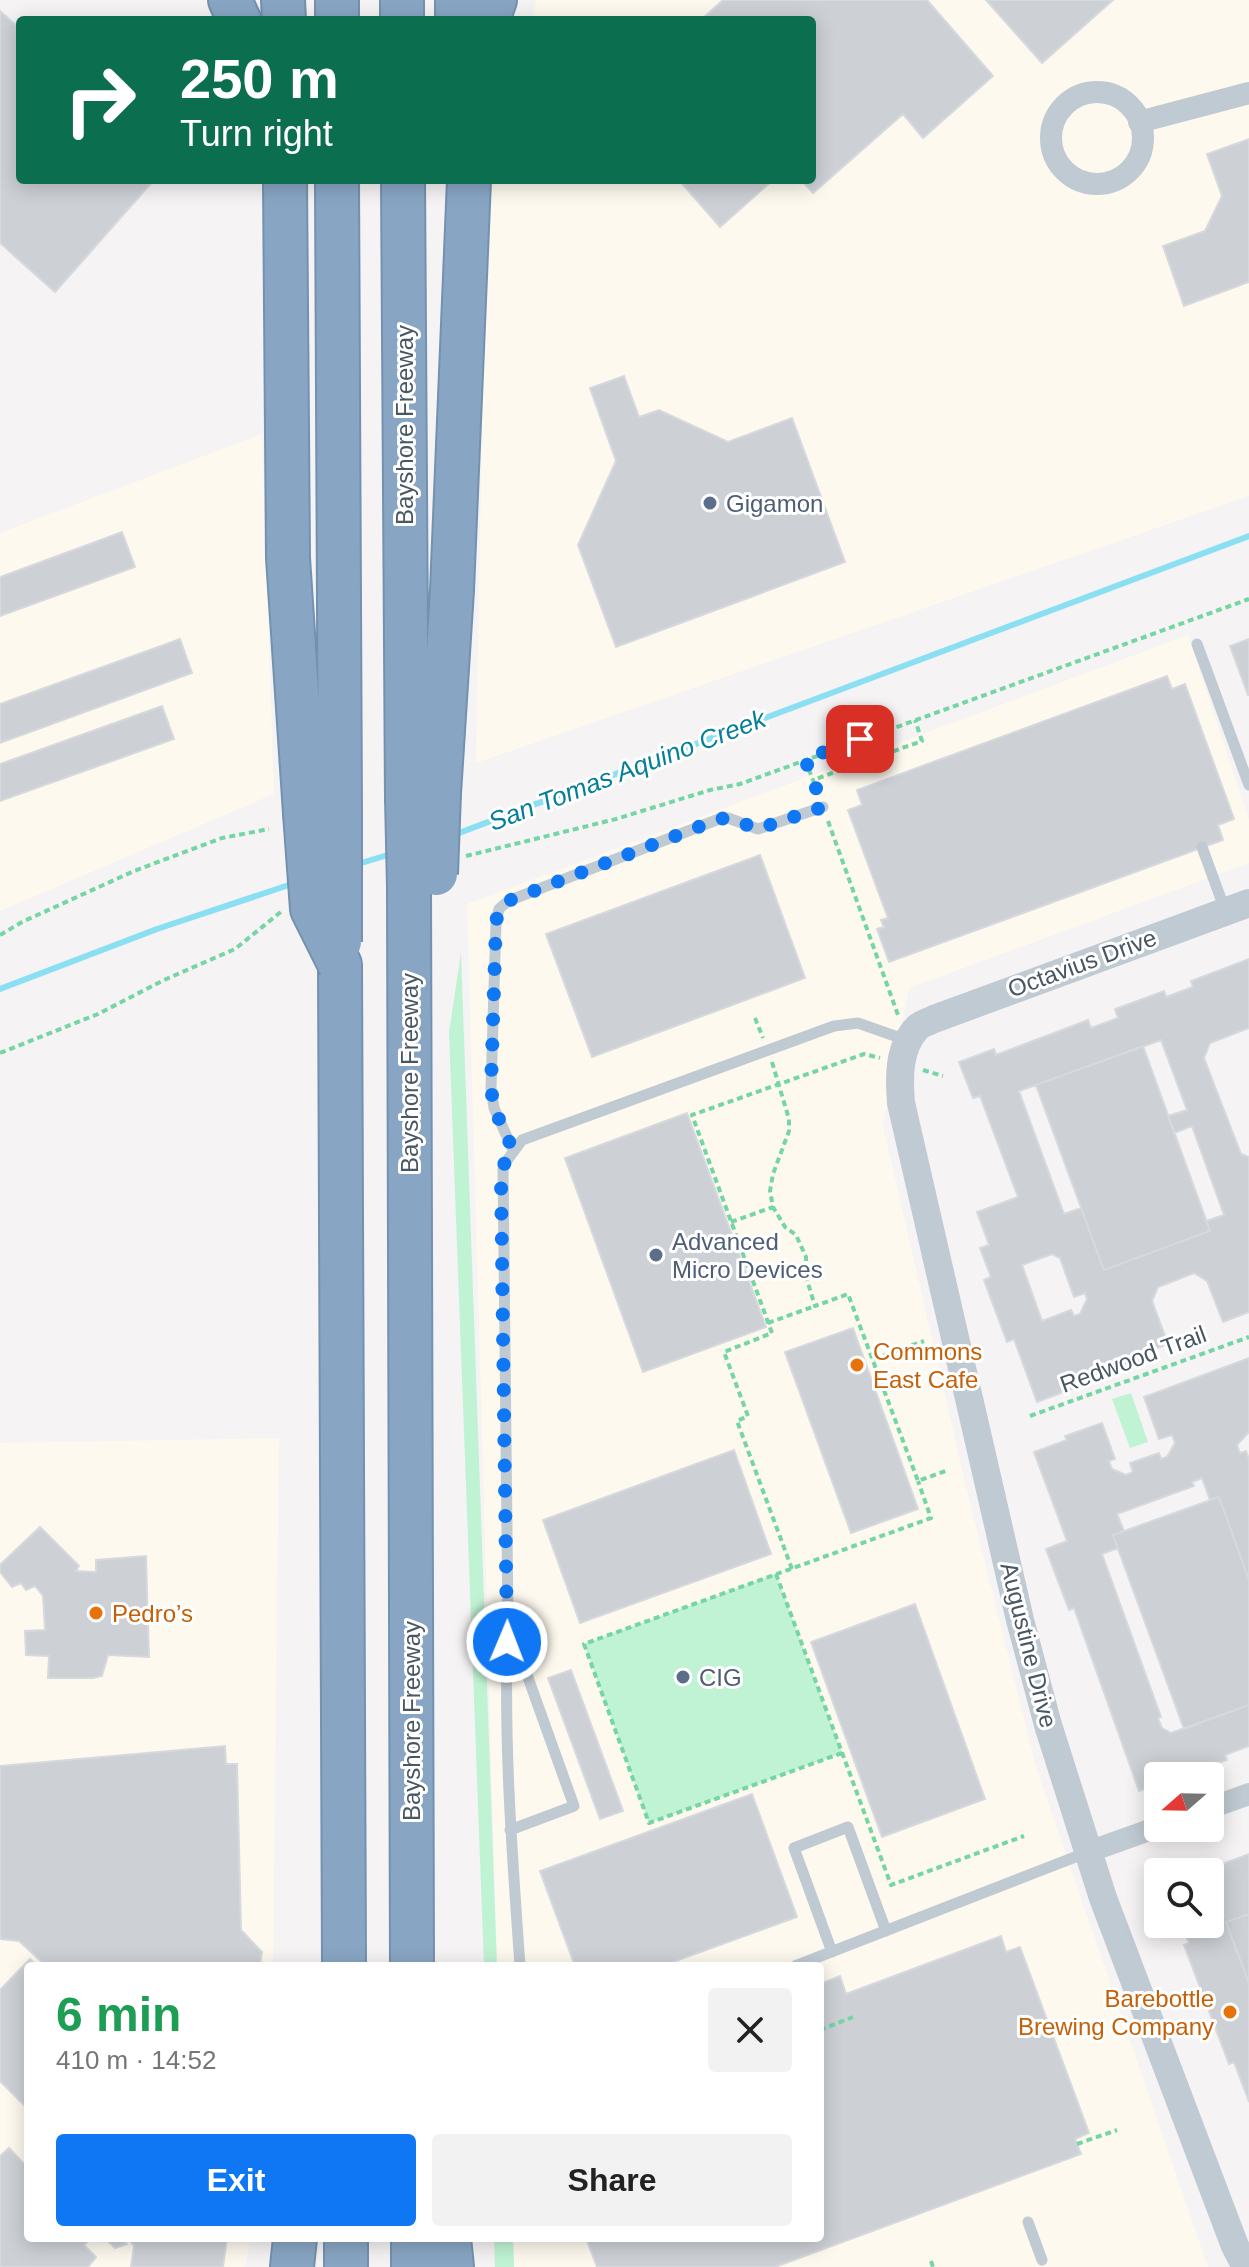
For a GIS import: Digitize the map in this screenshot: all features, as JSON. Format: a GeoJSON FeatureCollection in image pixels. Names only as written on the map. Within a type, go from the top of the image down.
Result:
{"type":"FeatureCollection","features":[{"type":"Feature","properties":{"kind":"highway"},"geometry":{"type":"LineString","coordinates":[[264,184],[278,506],[288,558]]}},
{"type":"Feature","properties":{"kind":"highway"},"geometry":{"type":"LineString","coordinates":[[285,184],[288,558],[305,819],[340,965],[344,1962]]}},
{"type":"Feature","properties":{"kind":"highway"},"geometry":{"type":"LineString","coordinates":[[305,819],[337,184]]}},
{"type":"Feature","properties":{"kind":"highway","name":"Bayshore Freeway"},"geometry":{"type":"LineString","coordinates":[[403,184],[423,795],[422,881],[409,1110],[412,1962]]}},
{"type":"Feature","properties":{"kind":"highway"},"geometry":{"type":"LineString","coordinates":[[460,184],[462,351]]}},
{"type":"Feature","properties":{"kind":"highway"},"geometry":{"type":"LineString","coordinates":[[423,795],[452,590],[469,184]]}},
{"type":"Feature","properties":{"kind":"highway"},"geometry":{"type":"LineString","coordinates":[[325,1962],[344,1896]]}},
{"type":"Feature","properties":{"kind":"highway"},"geometry":{"type":"LineString","coordinates":[[412,1924],[423,1962]]}},
{"type":"Feature","properties":{"kind":"highway"},"geometry":{"type":"LineString","coordinates":[[292,2267],[295,2242]]}},
{"type":"Feature","properties":{"kind":"highway"},"geometry":{"type":"LineString","coordinates":[[346,2242],[346,2267]]}},
{"type":"Feature","properties":{"kind":"highway"},"geometry":{"type":"LineString","coordinates":[[413,2242],[413,2267]]}},
{"type":"Feature","properties":{"kind":"highway"},"geometry":{"type":"LineString","coordinates":[[449,2242],[452,2267]]}},
{"type":"Feature","properties":{"kind":"street"},"geometry":{"type":"LineString","coordinates":[[1090,92],[1119,98],[1132,108],[1139,122],[1141,151],[1135,164],[1111,182],[1082,182],[1069,175],[1052,150],[1051,135],[1063,107],[1075,97],[1090,92]]}},
{"type":"Feature","properties":{"kind":"street"},"geometry":{"type":"LineString","coordinates":[[1139,122],[1249,93]]}},
{"type":"Feature","properties":{"kind":"street","name":"Octavius Drive"},"geometry":{"type":"LineString","coordinates":[[909,1044],[955,1009],[1237,907]]}},
{"type":"Feature","properties":{"kind":"street","name":"Augustine Drive"},"geometry":{"type":"LineString","coordinates":[[909,1044],[901,1103],[1020,1620],[1048,1725],[1088,1852],[1242,2255]]}},
{"type":"Feature","properties":{"kind":"street"},"geometry":{"type":"LineString","coordinates":[[1224,1803],[1249,1794]]}},
{"type":"Feature","properties":{"kind":"street"},"geometry":{"type":"LineString","coordinates":[[1088,1852],[1144,1832]]}},
{"type":"Feature","properties":{"kind":"lane"},"geometry":{"type":"LineString","coordinates":[[1197,644],[1249,785]]}},
{"type":"Feature","properties":{"kind":"lane"},"geometry":{"type":"LineString","coordinates":[[513,1150],[494,1108],[491,1088],[496,922],[499,909],[508,901],[719,819],[728,818],[758,829],[823,807]]}},
{"type":"Feature","properties":{"kind":"lane"},"geometry":{"type":"LineString","coordinates":[[1202,847],[1237,907]]}},
{"type":"Feature","properties":{"kind":"lane"},"geometry":{"type":"LineString","coordinates":[[520,1962],[510,1830],[506,1661],[503,1166],[522,1140],[834,1026],[858,1023],[909,1044]]}},
{"type":"Feature","properties":{"kind":"lane"},"geometry":{"type":"LineString","coordinates":[[508,1623],[574,1806],[510,1830]]}},
{"type":"Feature","properties":{"kind":"lane"},"geometry":{"type":"LineString","coordinates":[[832,1952],[794,1848],[848,1827],[886,1931]]}},
{"type":"Feature","properties":{"kind":"lane"},"geometry":{"type":"LineString","coordinates":[[806,1962],[1088,1852]]}},
{"type":"Feature","properties":{"kind":"lane"},"geometry":{"type":"LineString","coordinates":[[1028,2222],[1042,2260]]}},
{"type":"Feature","properties":{"kind":"path"},"geometry":{"type":"LineString","coordinates":[[616,819],[740,784],[1249,599]]}},
{"type":"Feature","properties":{"kind":"path"},"geometry":{"type":"LineString","coordinates":[[813,780],[922,741],[915,720]]}},
{"type":"Feature","properties":{"kind":"path"},"geometry":{"type":"LineString","coordinates":[[805,759],[909,1044],[943,1076]]}},
{"type":"Feature","properties":{"kind":"path"},"geometry":{"type":"LineString","coordinates":[[0,935],[134,871],[222,838],[305,819]]}},
{"type":"Feature","properties":{"kind":"path"},"geometry":{"type":"LineString","coordinates":[[0,1053],[98,1014],[164,980]]}},
{"type":"Feature","properties":{"kind":"path"},"geometry":{"type":"LineString","coordinates":[[755,1018],[786,1104],[789,1131],[773,1174],[770,1191],[773,1207],[785,1227],[796,1235],[806,1257],[807,1280],[815,1306]]}},
{"type":"Feature","properties":{"kind":"path"},"geometry":{"type":"LineString","coordinates":[[792,1569],[737,1421],[748,1416],[724,1352],[772,1333],[692,1115],[864,1054],[909,1044]]}},
{"type":"Feature","properties":{"kind":"path"},"geometry":{"type":"LineString","coordinates":[[731,1222],[773,1207]]}},
{"type":"Feature","properties":{"kind":"path"},"geometry":{"type":"LineString","coordinates":[[768,1323],[848,1294],[931,1518],[584,1644],[649,1823],[842,1753]]}},
{"type":"Feature","properties":{"kind":"path","name":"Redwood Trail"},"geometry":{"type":"LineString","coordinates":[[1030,1416],[1249,1337]]}},
{"type":"Feature","properties":{"kind":"path"},"geometry":{"type":"LineString","coordinates":[[874,1359],[924,1341]]}},
{"type":"Feature","properties":{"kind":"path"},"geometry":{"type":"LineString","coordinates":[[918,1481],[948,1470]]}},
{"type":"Feature","properties":{"kind":"path"},"geometry":{"type":"LineString","coordinates":[[776,1574],[891,1885],[1024,1836]]}},
{"type":"Feature","properties":{"kind":"path"},"geometry":{"type":"LineString","coordinates":[[824,2028],[853,2017]]}},
{"type":"Feature","properties":{"kind":"path"},"geometry":{"type":"LineString","coordinates":[[1077,2144],[1117,2130]]}},
{"type":"Feature","properties":{"kind":"path"},"geometry":{"type":"LineString","coordinates":[[931,2261],[933,2267]]}},
{"type":"Feature","properties":{"kind":"shaded area"},"geometry":{"type":"Polygon","coordinates":[[[536,0],[1249,0],[1249,496],[476,763],[486,196],[489,184],[816,184],[816,16],[532,16],[536,0]]]}},
{"type":"Feature","properties":{"kind":"shaded area"},"geometry":{"type":"Polygon","coordinates":[[[262,434],[274,794],[0,911],[0,533],[262,434]]]}},
{"type":"Feature","properties":{"kind":"shaded area"},"geometry":{"type":"Polygon","coordinates":[[[1188,635],[1249,820],[1249,863],[909,988],[883,1126],[967,1491],[1037,1770],[1208,2267],[514,2267],[513,2242],[824,2242],[824,1962],[497,1962],[467,904],[1188,635]]]}},
{"type":"Feature","properties":{"kind":"shaded area"},"geometry":{"type":"Polygon","coordinates":[[[279,1438],[273,1962],[24,1962],[24,2242],[250,2242],[245,2267],[0,2267],[0,1443],[279,1438]]]}},
{"type":"Feature","properties":{"kind":"green space"},"geometry":{"type":"Polygon","coordinates":[[[461,953],[497,1962],[484,1962],[449,1032],[461,953]]]}},
{"type":"Feature","properties":{"kind":"green space"},"geometry":{"type":"Polygon","coordinates":[[[1131,1393],[1148,1442],[1130,1448],[1112,1399],[1131,1393]]]}},
{"type":"Feature","properties":{"kind":"green space"},"geometry":{"type":"Polygon","coordinates":[[[776,1574],[842,1753],[649,1823],[584,1644],[776,1574]]]}},
{"type":"Feature","properties":{"kind":"green space"},"geometry":{"type":"Polygon","coordinates":[[[494,2242],[513,2242],[514,2267],[495,2267],[494,2242]]]}},
{"type":"Feature","properties":{"kind":"building"},"geometry":{"type":"Polygon","coordinates":[[[723,0],[927,0],[993,76],[923,138],[903,114],[813,193],[805,184],[816,184],[816,16],[705,16],[723,0]]]}},
{"type":"Feature","properties":{"kind":"building"},"geometry":{"type":"Polygon","coordinates":[[[986,0],[1113,0],[1042,63],[986,0]]]}},
{"type":"Feature","properties":{"kind":"building"},"geometry":{"type":"Polygon","coordinates":[[[0,11],[16,25],[16,184],[150,184],[55,292],[0,243],[0,11]]]}},
{"type":"Feature","properties":{"kind":"building"},"geometry":{"type":"Polygon","coordinates":[[[1249,139],[1249,282],[1184,306],[1163,246],[1205,231],[1222,196],[1207,154],[1249,139]]]}},
{"type":"Feature","properties":{"kind":"building"},"geometry":{"type":"Polygon","coordinates":[[[682,184],[768,184],[720,227],[682,184]]]}},
{"type":"Feature","properties":{"kind":"building","name":"Gigamon"},"geometry":{"type":"Polygon","coordinates":[[[624,376],[639,417],[659,410],[728,442],[792,418],[845,562],[616,647],[578,545],[616,461],[590,388],[624,376]]]}},
{"type":"Feature","properties":{"kind":"building"},"geometry":{"type":"Polygon","coordinates":[[[122,532],[135,567],[0,616],[0,577],[122,532]]]}},
{"type":"Feature","properties":{"kind":"building"},"geometry":{"type":"Polygon","coordinates":[[[180,639],[192,673],[0,743],[0,704],[180,639]]]}},
{"type":"Feature","properties":{"kind":"building"},"geometry":{"type":"Polygon","coordinates":[[[1249,639],[1249,695],[1248,695],[1230,646],[1249,639]]]}},
{"type":"Feature","properties":{"kind":"building"},"geometry":{"type":"Polygon","coordinates":[[[1167,676],[1172,689],[1185,684],[1234,819],[1218,825],[1223,840],[889,962],[877,929],[884,927],[881,920],[888,918],[848,810],[862,805],[857,790],[1167,676]]]}},
{"type":"Feature","properties":{"kind":"building"},"geometry":{"type":"Polygon","coordinates":[[[162,706],[174,739],[0,801],[0,764],[162,706]]]}},
{"type":"Feature","properties":{"kind":"building"},"geometry":{"type":"Polygon","coordinates":[[[760,855],[805,978],[592,1057],[546,934],[760,855]]]}},
{"type":"Feature","properties":{"kind":"building"},"geometry":{"type":"Polygon","coordinates":[[[1249,959],[1249,1028],[1210,1043],[1204,1058],[1241,1154],[1249,1157],[1249,1312],[1223,1322],[1207,1281],[1194,1273],[1158,1287],[1152,1301],[1168,1344],[1139,1355],[1142,1363],[1037,1402],[1014,1339],[1007,1342],[984,1280],[991,1277],[980,1248],[989,1245],[977,1212],[1018,1197],[980,1096],[973,1098],[959,1062],[994,1049],[996,1055],[1088,1020],[1091,1028],[1118,1018],[1115,1009],[1164,991],[1166,997],[1193,987],[1191,981],[1249,959]],[[1161,1040],[1019,1091],[1064,1214],[1081,1208],[1104,1270],[1210,1231],[1206,1221],[1224,1215],[1192,1126],[1174,1133],[1168,1116],[1187,1110],[1161,1040]],[[1052,1254],[1022,1265],[1042,1321],[1071,1310],[1074,1316],[1080,1314],[1087,1299],[1085,1293],[1074,1297],[1060,1258],[1052,1254]]]}},
{"type":"Feature","properties":{"kind":"building"},"geometry":{"type":"Polygon","coordinates":[[[1143,1046],[1210,1231],[1104,1270],[1036,1085],[1143,1046]]]}},
{"type":"Feature","properties":{"kind":"building"},"geometry":{"type":"Polygon","coordinates":[[[687,1113],[766,1327],[643,1372],[565,1158],[687,1113]]]}},
{"type":"Feature","properties":{"kind":"building"},"geometry":{"type":"Polygon","coordinates":[[[853,1328],[918,1509],[851,1533],[785,1352],[853,1328]]]}},
{"type":"Feature","properties":{"kind":"building"},"geometry":{"type":"Polygon","coordinates":[[[1249,1358],[1249,1432],[1237,1445],[1240,1453],[1246,1451],[1249,1459],[1249,1580],[1219,1497],[1210,1500],[1202,1478],[1192,1482],[1194,1486],[1117,1514],[1124,1531],[1113,1535],[1118,1548],[1102,1554],[1161,1717],[1158,1718],[1162,1728],[1171,1733],[1249,1705],[1249,1746],[1225,1755],[1227,1760],[1221,1762],[1144,1762],[1144,1789],[1139,1791],[1074,1608],[1069,1610],[1046,1549],[1067,1541],[1034,1452],[1067,1440],[1065,1436],[1102,1423],[1115,1459],[1109,1461],[1112,1469],[1126,1475],[1133,1472],[1130,1463],[1159,1453],[1161,1459],[1167,1457],[1175,1443],[1172,1435],[1159,1439],[1144,1397],[1249,1358]]]}},
{"type":"Feature","properties":{"kind":"building"},"geometry":{"type":"Polygon","coordinates":[[[734,1450],[771,1554],[580,1623],[543,1520],[734,1450]]]}},
{"type":"Feature","properties":{"kind":"building"},"geometry":{"type":"Polygon","coordinates":[[[1219,1497],[1249,1580],[1249,1705],[1184,1729],[1113,1535],[1219,1497]]]}},
{"type":"Feature","properties":{"kind":"building","name":"Pedro’s"},"geometry":{"type":"Polygon","coordinates":[[[40,1527],[79,1566],[76,1571],[96,1572],[96,1560],[146,1556],[149,1657],[108,1655],[102,1676],[48,1678],[49,1656],[26,1655],[25,1631],[45,1630],[43,1596],[35,1586],[26,1590],[21,1583],[12,1587],[0,1572],[0,1565],[40,1527]]]}},
{"type":"Feature","properties":{"kind":"building"},"geometry":{"type":"Polygon","coordinates":[[[915,1604],[985,1799],[882,1837],[811,1642],[915,1604]]]}},
{"type":"Feature","properties":{"kind":"building"},"geometry":{"type":"Polygon","coordinates":[[[571,1670],[623,1811],[600,1819],[548,1678],[571,1670]]]}},
{"type":"Feature","properties":{"kind":"building"},"geometry":{"type":"Polygon","coordinates":[[[225,1746],[226,1764],[237,1764],[241,1930],[262,1952],[261,1962],[42,1962],[19,1941],[0,1939],[0,1766],[225,1746]]]}},
{"type":"Feature","properties":{"kind":"building"},"geometry":{"type":"Polygon","coordinates":[[[752,1794],[797,1917],[673,1962],[574,1962],[540,1871],[752,1794]]]}},
{"type":"Feature","properties":{"kind":"building"},"geometry":{"type":"Polygon","coordinates":[[[1249,1854],[1249,1914],[1226,1922],[1249,1984],[1249,2102],[1234,2062],[1229,2064],[1184,1945],[1189,1943],[1187,1938],[1224,1938],[1224,1863],[1249,1854]]]}},
{"type":"Feature","properties":{"kind":"building"},"geometry":{"type":"Polygon","coordinates":[[[1249,1914],[1249,1984],[1226,1922],[1249,1914]]]}},
{"type":"Feature","properties":{"kind":"building"},"geometry":{"type":"Polygon","coordinates":[[[1001,1936],[1006,1952],[1020,1947],[1089,2133],[1075,2139],[1081,2154],[775,2267],[597,2267],[588,2242],[824,2242],[824,1982],[840,1976],[846,1994],[1001,1936]]]}},
{"type":"Feature","properties":{"kind":"building"},"geometry":{"type":"Polygon","coordinates":[[[24,1965],[24,2105],[0,2081],[0,1990],[24,1965]]]}},
{"type":"Feature","properties":{"kind":"building"},"geometry":{"type":"Polygon","coordinates":[[[9,2148],[24,2164],[24,2242],[87,2242],[84,2245],[96,2257],[88,2267],[0,2267],[0,2156],[9,2148]]]}},
{"type":"Feature","properties":{"kind":"building"},"geometry":{"type":"Polygon","coordinates":[[[109,2242],[127,2244],[115,2248],[109,2242]]]}},
{"type":"Feature","properties":{"kind":"building"},"geometry":{"type":"Polygon","coordinates":[[[131,2242],[226,2242],[223,2267],[131,2267],[134,2246],[131,2242]]]}},
{"type":"Feature","properties":{"kind":"waterway","name":"San Tomas Aquino Creek"},"geometry":{"type":"LineString","coordinates":[[451,836],[1249,536]]}},
{"type":"Feature","properties":{"kind":"waterway","name":"San Tomas Aquino Creek"},"geometry":{"type":"LineString","coordinates":[[355,865],[394,853]]}},
{"type":"Feature","properties":{"kind":"waterway","name":"San Tomas Aquino Creek"},"geometry":{"type":"LineString","coordinates":[[0,989],[157,929],[295,883]]}},
{"type":"Feature","properties":{"kind":"place","name":"Gigamon"},"geometry":{"type":"Point","coordinates":[710,503]}},
{"type":"Feature","properties":{"kind":"place","name":"Advanced Micro Devices"},"geometry":{"type":"Point","coordinates":[656,1255]}},
{"type":"Feature","properties":{"kind":"place","name":"Commons East Cafe"},"geometry":{"type":"Point","coordinates":[857,1365]}},
{"type":"Feature","properties":{"kind":"place","name":"Pedro’s"},"geometry":{"type":"Point","coordinates":[96,1613]}},
{"type":"Feature","properties":{"kind":"place","name":"CIG"},"geometry":{"type":"Point","coordinates":[683,1677]}},
{"type":"Feature","properties":{"kind":"place","name":"Barebottle Brewing Company"},"geometry":{"type":"Point","coordinates":[1230,2012]}},
{"type":"Feature","properties":{"kind":"route"},"geometry":{"type":"LineString","coordinates":[[507,1642],[501,1179],[503,1166],[513,1150],[494,1108],[491,1088],[496,922],[499,909],[508,901],[719,819],[728,818],[758,829],[823,807],[805,759],[860,739]]}}]}
